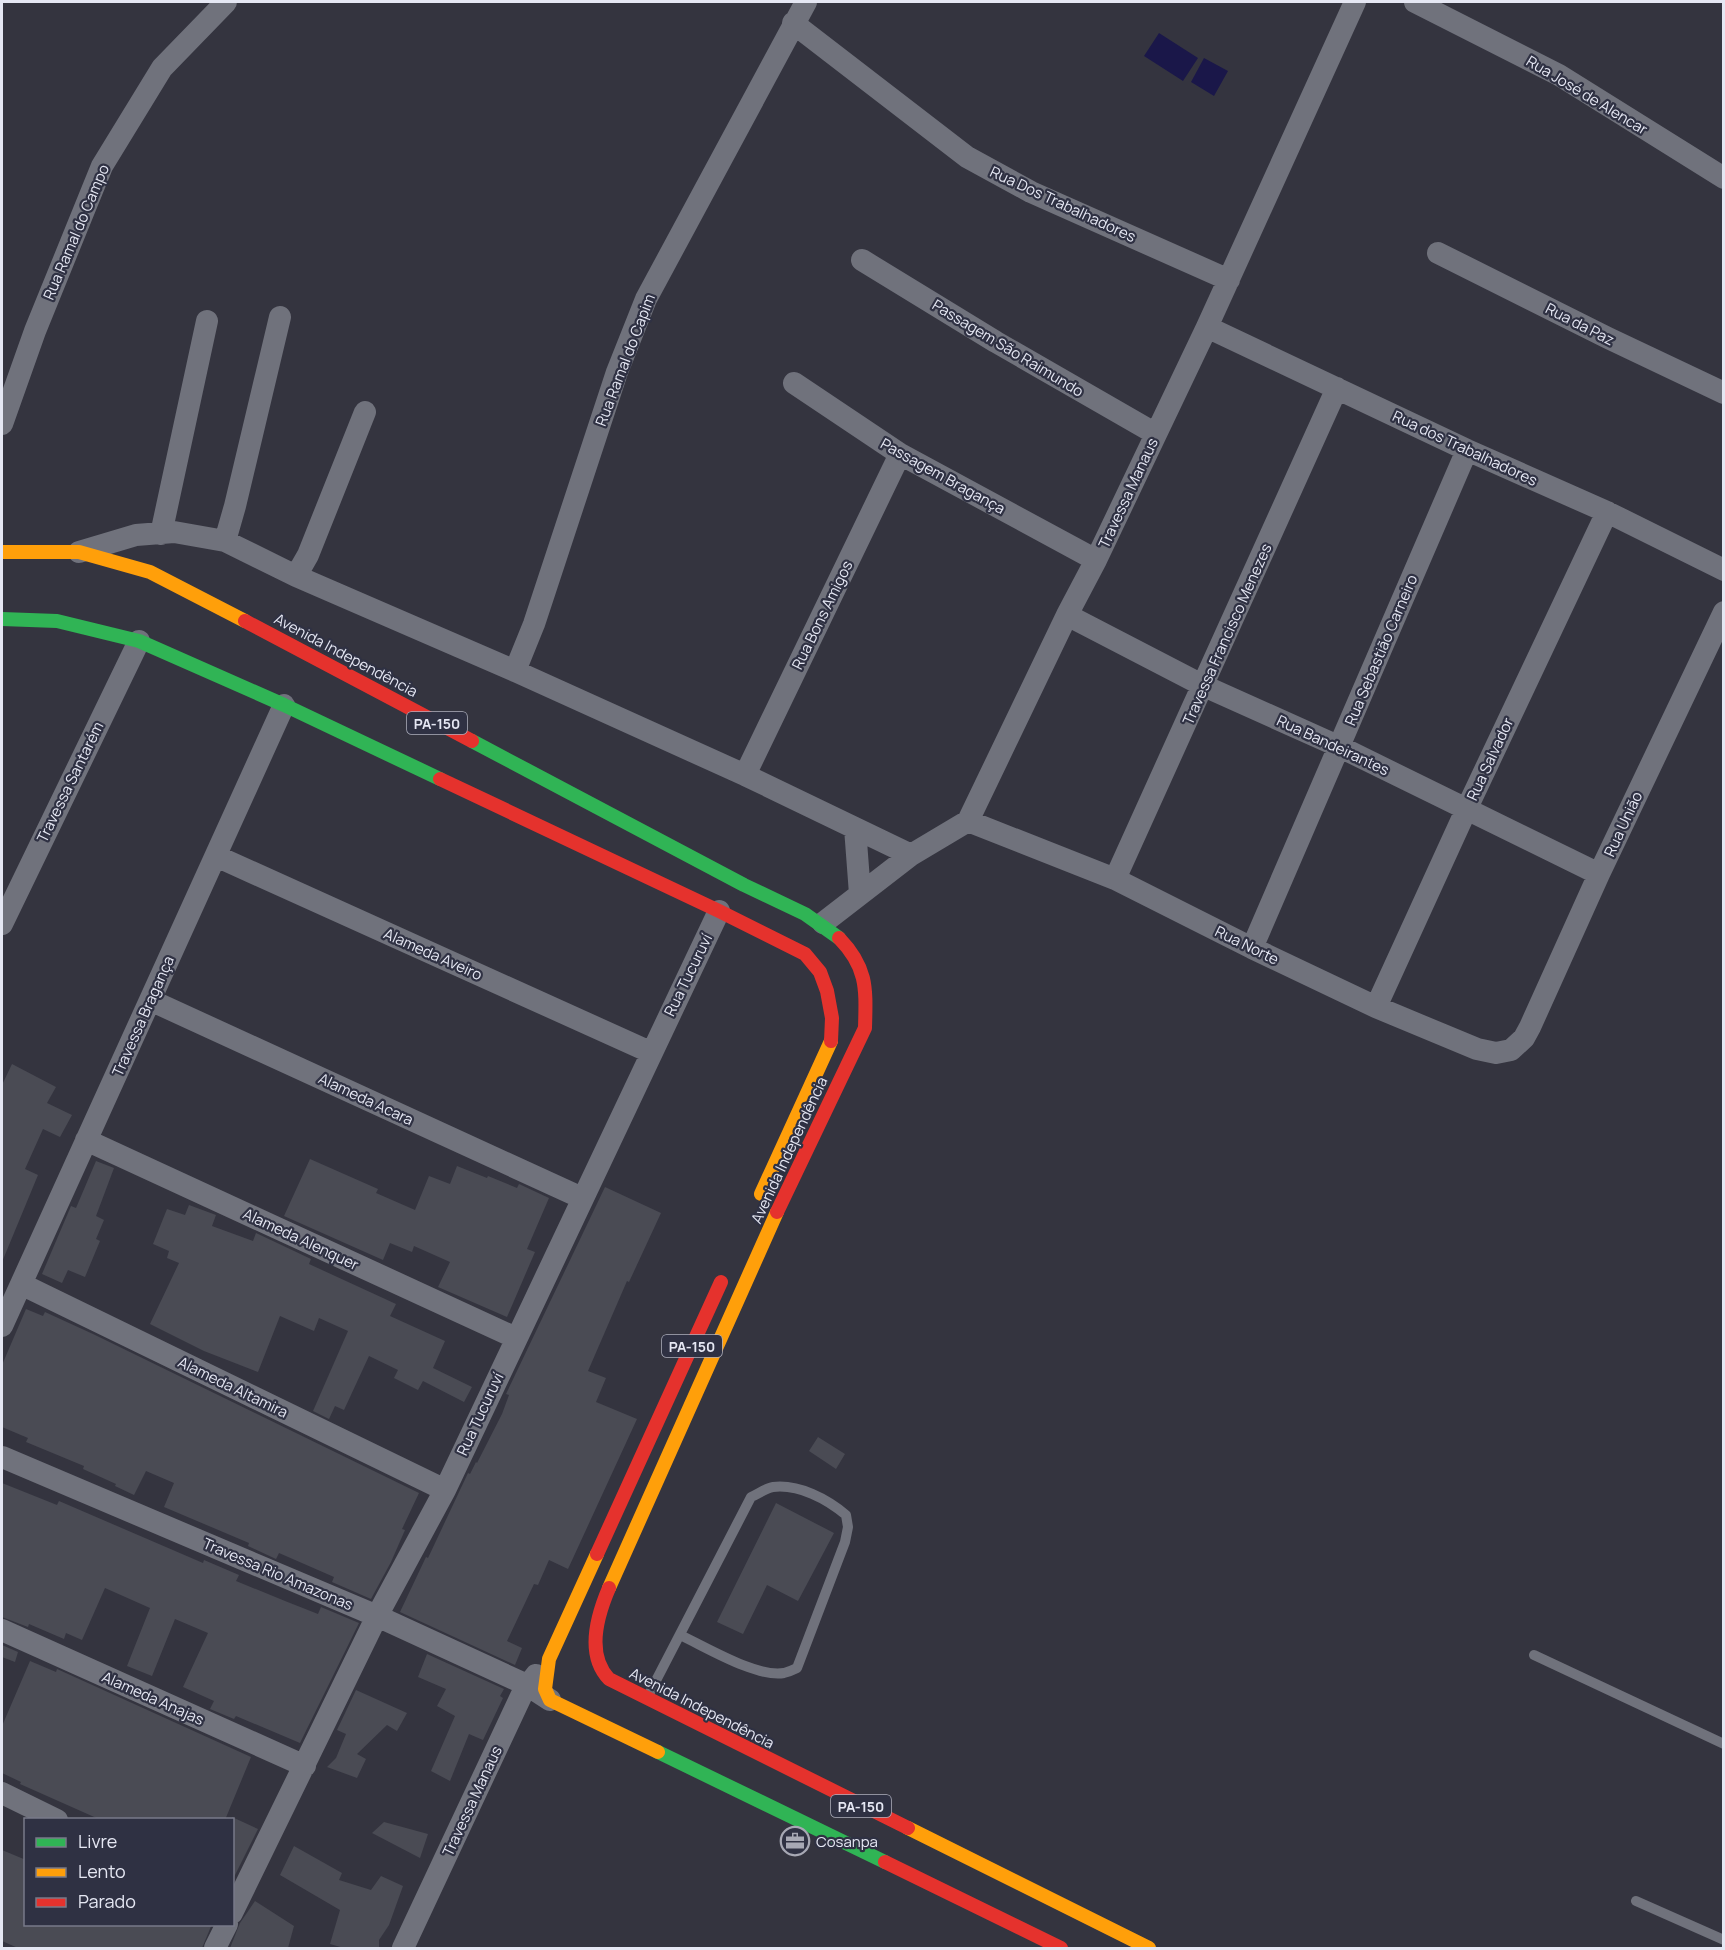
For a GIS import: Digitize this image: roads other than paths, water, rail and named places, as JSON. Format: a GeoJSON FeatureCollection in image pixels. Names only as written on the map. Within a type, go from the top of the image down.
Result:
{"type":"FeatureCollection","features":[{"type":"Feature","properties":{"kind":"main road","name":"Avenida Independência"},"geometry":{"type":"LineString","coordinates":[[2,552],[79,552],[150,572],[744,885],[823,922],[852,952],[862,975],[867,999],[865,1028],[774,1218],[606,1595],[594,1643],[599,1666],[607,1677],[647,1699],[1149,1948]]}},
{"type":"Feature","properties":{"kind":"main road","name":"Avenida Independência"},"geometry":{"type":"LineString","coordinates":[[2,619],[57,621],[139,640],[284,705],[805,954],[820,972],[828,991],[832,1039],[757,1202]]}},
{"type":"Feature","properties":{"kind":"main road","name":"PA-150"},"geometry":{"type":"LineString","coordinates":[[728,1268],[549,1659],[545,1689],[550,1700],[1061,1948]]}},
{"type":"Feature","properties":{"kind":"street","name":"Rua Ramal do Campo"},"geometry":{"type":"LineString","coordinates":[[2,424],[43,310],[102,166],[162,68],[226,2]]}},
{"type":"Feature","properties":{"kind":"street","name":"Rua Ramal do Capim"},"geometry":{"type":"LineString","coordinates":[[515,671],[534,624],[617,372],[646,298],[806,2]]}},
{"type":"Feature","properties":{"kind":"street","name":"Travessa Manaus"},"geometry":{"type":"LineString","coordinates":[[968,821],[1207,327],[1356,2]]}},
{"type":"Feature","properties":{"kind":"street","name":"Rua José de Alencar"},"geometry":{"type":"LineString","coordinates":[[1415,2],[1559,75],[1724,178]]}},
{"type":"Feature","properties":{"kind":"street","name":"Rua Dos Trabalhadores"},"geometry":{"type":"LineString","coordinates":[[793,23],[967,157],[1031,192],[1229,280]]}},
{"type":"Feature","properties":{"kind":"street","name":"Rua da Paz"},"geometry":{"type":"LineString","coordinates":[[1438,253],[1724,393]]}},
{"type":"Feature","properties":{"kind":"street","name":"Passagem São Raimundo"},"geometry":{"type":"LineString","coordinates":[[862,260],[996,342],[1156,434]]}},
{"type":"Feature","properties":{"kind":"street"},"geometry":{"type":"LineString","coordinates":[[225,541],[280,317]]}},
{"type":"Feature","properties":{"kind":"street"},"geometry":{"type":"LineString","coordinates":[[161,534],[207,321]]}},
{"type":"Feature","properties":{"kind":"street","name":"Rua dos Trabalhadores"},"geometry":{"type":"LineString","coordinates":[[1207,327],[1467,450],[1607,512],[1724,570]]}},
{"type":"Feature","properties":{"kind":"street","name":"Passagem Bragança"},"geometry":{"type":"LineString","coordinates":[[794,383],[900,454],[1096,560]]}},
{"type":"Feature","properties":{"kind":"street","name":"Travessa Francisco Menezes"},"geometry":{"type":"LineString","coordinates":[[1115,879],[1337,388]]}},
{"type":"Feature","properties":{"kind":"street"},"geometry":{"type":"LineString","coordinates":[[296,576],[308,555],[364,412]]}},
{"type":"Feature","properties":{"kind":"street","name":"Rua Sebastião Carneiro"},"geometry":{"type":"LineString","coordinates":[[1252,948],[1467,450]]}},
{"type":"Feature","properties":{"kind":"street","name":"Rua Bons Amigos"},"geometry":{"type":"LineString","coordinates":[[745,775],[900,454]]}},
{"type":"Feature","properties":{"kind":"street","name":"Rua Salvador"},"geometry":{"type":"LineString","coordinates":[[1376,1007],[1607,512]]}},
{"type":"Feature","properties":{"kind":"street"},"geometry":{"type":"LineString","coordinates":[[79,552],[136,535],[174,532],[225,541],[296,576],[515,671],[745,775],[911,855]]}},
{"type":"Feature","properties":{"kind":"street","name":"Rua União"},"geometry":{"type":"LineString","coordinates":[[1524,1038],[1599,874],[1724,612]]}},
{"type":"Feature","properties":{"kind":"street","name":"Rua Bandeirantes"},"geometry":{"type":"LineString","coordinates":[[1067,615],[1204,686],[1340,747],[1599,874]]}},
{"type":"Feature","properties":{"kind":"street","name":"Travessa Santarém"},"geometry":{"type":"LineString","coordinates":[[2,924],[139,640]]}},
{"type":"Feature","properties":{"kind":"street","name":"Travessa Bragança"},"geometry":{"type":"LineString","coordinates":[[2,1326],[284,705]]}},
{"type":"Feature","properties":{"kind":"street"},"geometry":{"type":"LineString","coordinates":[[823,922],[911,855],[968,821]]}},
{"type":"Feature","properties":{"kind":"street","name":"Rua Norte"},"geometry":{"type":"LineString","coordinates":[[968,821],[1115,879],[1376,1007],[1477,1049],[1496,1053],[1511,1050],[1524,1038]]}},
{"type":"Feature","properties":{"kind":"street"},"geometry":{"type":"LineString","coordinates":[[855,828],[860,894]]}},
{"type":"Feature","properties":{"kind":"street","name":"Alameda Aveiro"},"geometry":{"type":"LineString","coordinates":[[216,856],[650,1053]]}},
{"type":"Feature","properties":{"kind":"street","name":"Rua Tucuruví"},"geometry":{"type":"LineString","coordinates":[[234,1906],[377,1616],[445,1490],[719,911]]}},
{"type":"Feature","properties":{"kind":"street","name":"Alameda Acara"},"geometry":{"type":"LineString","coordinates":[[150,1000],[582,1198]]}},
{"type":"Feature","properties":{"kind":"street","name":"Alameda Alenquer"},"geometry":{"type":"LineString","coordinates":[[86,1140],[516,1338]]}},
{"type":"Feature","properties":{"kind":"street","name":"Alameda Altamira"},"geometry":{"type":"LineString","coordinates":[[21,1284],[445,1490]]}},
{"type":"Feature","properties":{"kind":"street","name":"Travessa Rio Amazonas"},"geometry":{"type":"LineString","coordinates":[[2,1457],[377,1616],[527,1685],[550,1700]]}},
{"type":"Feature","properties":{"kind":"street","name":"Alameda Anajas"},"geometry":{"type":"LineString","coordinates":[[2,1630],[305,1766]]}},
{"type":"Feature","properties":{"kind":"street","name":"Travessa Manaus"},"geometry":{"type":"LineString","coordinates":[[403,1948],[527,1685],[549,1659]]}},
{"type":"Feature","properties":{"kind":"street"},"geometry":{"type":"LineString","coordinates":[[2,1794],[53,1818]]}},
{"type":"Feature","properties":{"kind":"street"},"geometry":{"type":"LineString","coordinates":[[215,1948],[226,1926]]}},
{"type":"Feature","properties":{"kind":"lane"},"geometry":{"type":"LineString","coordinates":[[647,1699],[751,1497],[771,1487],[795,1488],[833,1503],[846,1515],[848,1527],[845,1542],[797,1668],[786,1673],[773,1674],[753,1670],[680,1635]]}},
{"type":"Feature","properties":{"kind":"lane"},"geometry":{"type":"LineString","coordinates":[[1534,1655],[1724,1744]]}},
{"type":"Feature","properties":{"kind":"lane"},"geometry":{"type":"LineString","coordinates":[[1636,1900],[1724,1940]]}},
{"type":"Feature","properties":{"kind":"place","name":"Cosanpa"},"geometry":{"type":"Point","coordinates":[795,1841]}}]}
